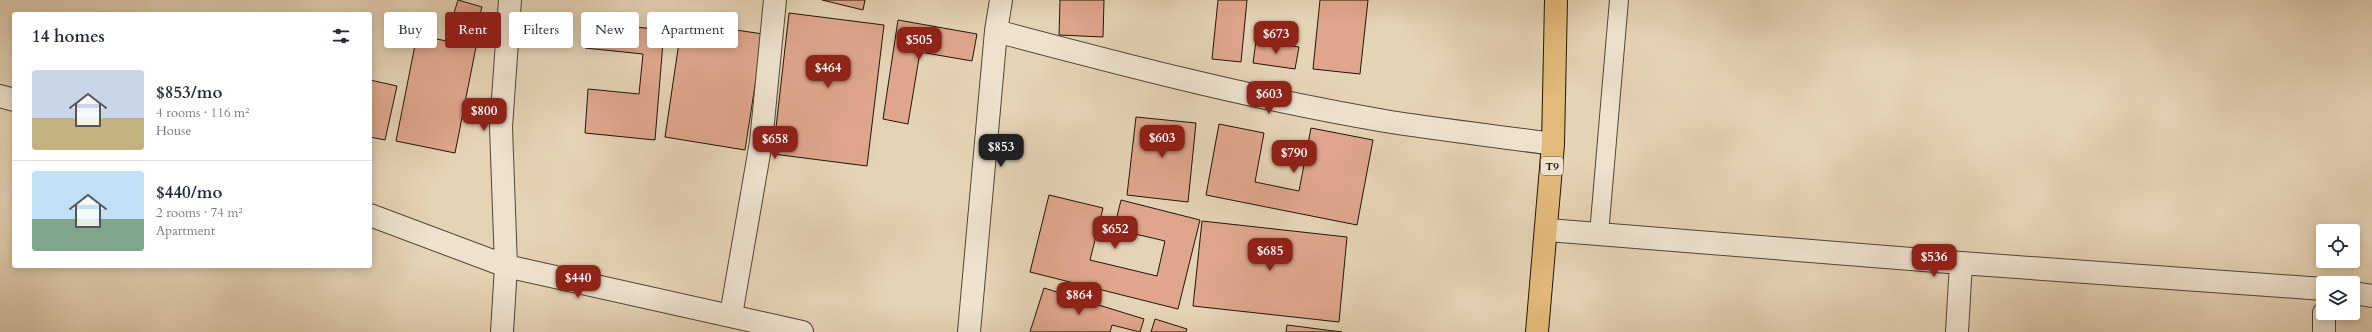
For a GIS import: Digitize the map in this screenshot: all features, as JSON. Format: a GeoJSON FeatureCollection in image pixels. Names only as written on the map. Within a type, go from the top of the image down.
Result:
{"type":"FeatureCollection","features":[{"type":"Feature","properties":{"kind":"highway","name":"T9"},"geometry":{"type":"LineString","coordinates":[[1537,332],[1548,230],[1553,144],[1556,0]]}},
{"type":"Feature","properties":{"kind":"street"},"geometry":{"type":"LineString","coordinates":[[502,332],[506,266],[501,127],[510,0]]}},
{"type":"Feature","properties":{"kind":"street"},"geometry":{"type":"LineString","coordinates":[[731,315],[761,142],[775,0]]}},
{"type":"Feature","properties":{"kind":"street"},"geometry":{"type":"LineString","coordinates":[[969,332],[996,31],[1001,0]]}},
{"type":"Feature","properties":{"kind":"street"},"geometry":{"type":"LineString","coordinates":[[996,31],[1138,69],[1270,98],[1385,121],[1553,144]]}},
{"type":"Feature","properties":{"kind":"street"},"geometry":{"type":"LineString","coordinates":[[0,96],[12,99]]}},
{"type":"Feature","properties":{"kind":"street"},"geometry":{"type":"LineString","coordinates":[[372,216],[506,266],[802,332]]}},
{"type":"Feature","properties":{"kind":"street"},"geometry":{"type":"LineString","coordinates":[[1548,230],[1961,264],[2316,289]]}},
{"type":"Feature","properties":{"kind":"street"},"geometry":{"type":"LineString","coordinates":[[1957,332],[1961,264]]}},
{"type":"Feature","properties":{"kind":"street"},"geometry":{"type":"LineString","coordinates":[[2360,294],[2372,296]]}},
{"type":"Feature","properties":{"kind":"street"},"geometry":{"type":"LineString","coordinates":[[2324,320],[2324,332]]}},
{"type":"Feature","properties":{"kind":"lane"},"geometry":{"type":"LineString","coordinates":[[1599,234],[1619,0]]}},
{"type":"Feature","properties":{"kind":"building"},"geometry":{"type":"Polygon","coordinates":[[[458,0],[482,7],[481,12],[454,12],[458,0]]]}},
{"type":"Feature","properties":{"kind":"building"},"geometry":{"type":"Polygon","coordinates":[[[822,0],[865,0],[863,10],[822,0]]]}},
{"type":"Feature","properties":{"kind":"building"},"geometry":{"type":"Polygon","coordinates":[[[1060,0],[1104,0],[1103,37],[1059,35],[1060,0]]]}},
{"type":"Feature","properties":{"kind":"building"},"geometry":{"type":"Polygon","coordinates":[[[1218,0],[1247,0],[1241,62],[1212,59],[1218,0]]]}},
{"type":"Feature","properties":{"kind":"building"},"geometry":{"type":"Polygon","coordinates":[[[1320,0],[1368,0],[1360,74],[1313,69],[1320,0]]]}},
{"type":"Feature","properties":{"kind":"building"},"geometry":{"type":"Polygon","coordinates":[[[789,13],[884,25],[867,166],[773,154],[789,13]]]}},
{"type":"Feature","properties":{"kind":"building"},"geometry":{"type":"Polygon","coordinates":[[[898,20],[977,34],[972,61],[920,52],[908,124],[883,119],[898,20]]]}},
{"type":"Feature","properties":{"kind":"building"},"geometry":{"type":"Polygon","coordinates":[[[639,27],[647,28],[647,48],[663,48],[655,140],[585,133],[588,89],[639,94],[643,54],[585,48],[639,48],[639,27]]]}},
{"type":"Feature","properties":{"kind":"building"},"geometry":{"type":"Polygon","coordinates":[[[738,30],[763,34],[745,150],[665,137],[678,48],[738,48],[738,30]]]}},
{"type":"Feature","properties":{"kind":"building"},"geometry":{"type":"Polygon","coordinates":[[[437,39],[445,41],[445,48],[476,48],[455,153],[396,141],[414,48],[437,48],[437,39]]]}},
{"type":"Feature","properties":{"kind":"building"},"geometry":{"type":"Polygon","coordinates":[[[1256,41],[1299,47],[1295,69],[1253,63],[1256,41]]]}},
{"type":"Feature","properties":{"kind":"building"},"geometry":{"type":"Polygon","coordinates":[[[372,80],[397,86],[385,140],[372,137],[372,80]]]}},
{"type":"Feature","properties":{"kind":"building"},"geometry":{"type":"Polygon","coordinates":[[[1136,117],[1196,123],[1188,202],[1127,195],[1136,117]]]}},
{"type":"Feature","properties":{"kind":"building"},"geometry":{"type":"Polygon","coordinates":[[[1219,124],[1264,133],[1255,182],[1299,191],[1311,128],[1373,140],[1357,225],[1206,195],[1219,124]]]}},
{"type":"Feature","properties":{"kind":"building"},"geometry":{"type":"Polygon","coordinates":[[[1049,195],[1103,208],[1090,260],[1157,276],[1165,241],[1114,229],[1121,200],[1200,220],[1178,309],[1030,272],[1049,195]]]}},
{"type":"Feature","properties":{"kind":"building"},"geometry":{"type":"Polygon","coordinates":[[[1202,221],[1347,237],[1339,322],[1193,306],[1202,221]]]}},
{"type":"Feature","properties":{"kind":"building"},"geometry":{"type":"Polygon","coordinates":[[[1044,288],[1144,319],[1140,332],[1112,325],[1110,332],[1030,332],[1044,288]]]}},
{"type":"Feature","properties":{"kind":"building"},"geometry":{"type":"Polygon","coordinates":[[[1155,319],[1187,329],[1186,332],[1151,332],[1155,319]]]}},
{"type":"Feature","properties":{"kind":"building"},"geometry":{"type":"Polygon","coordinates":[[[1287,325],[1342,332],[1286,332],[1287,325]]]}}]}
